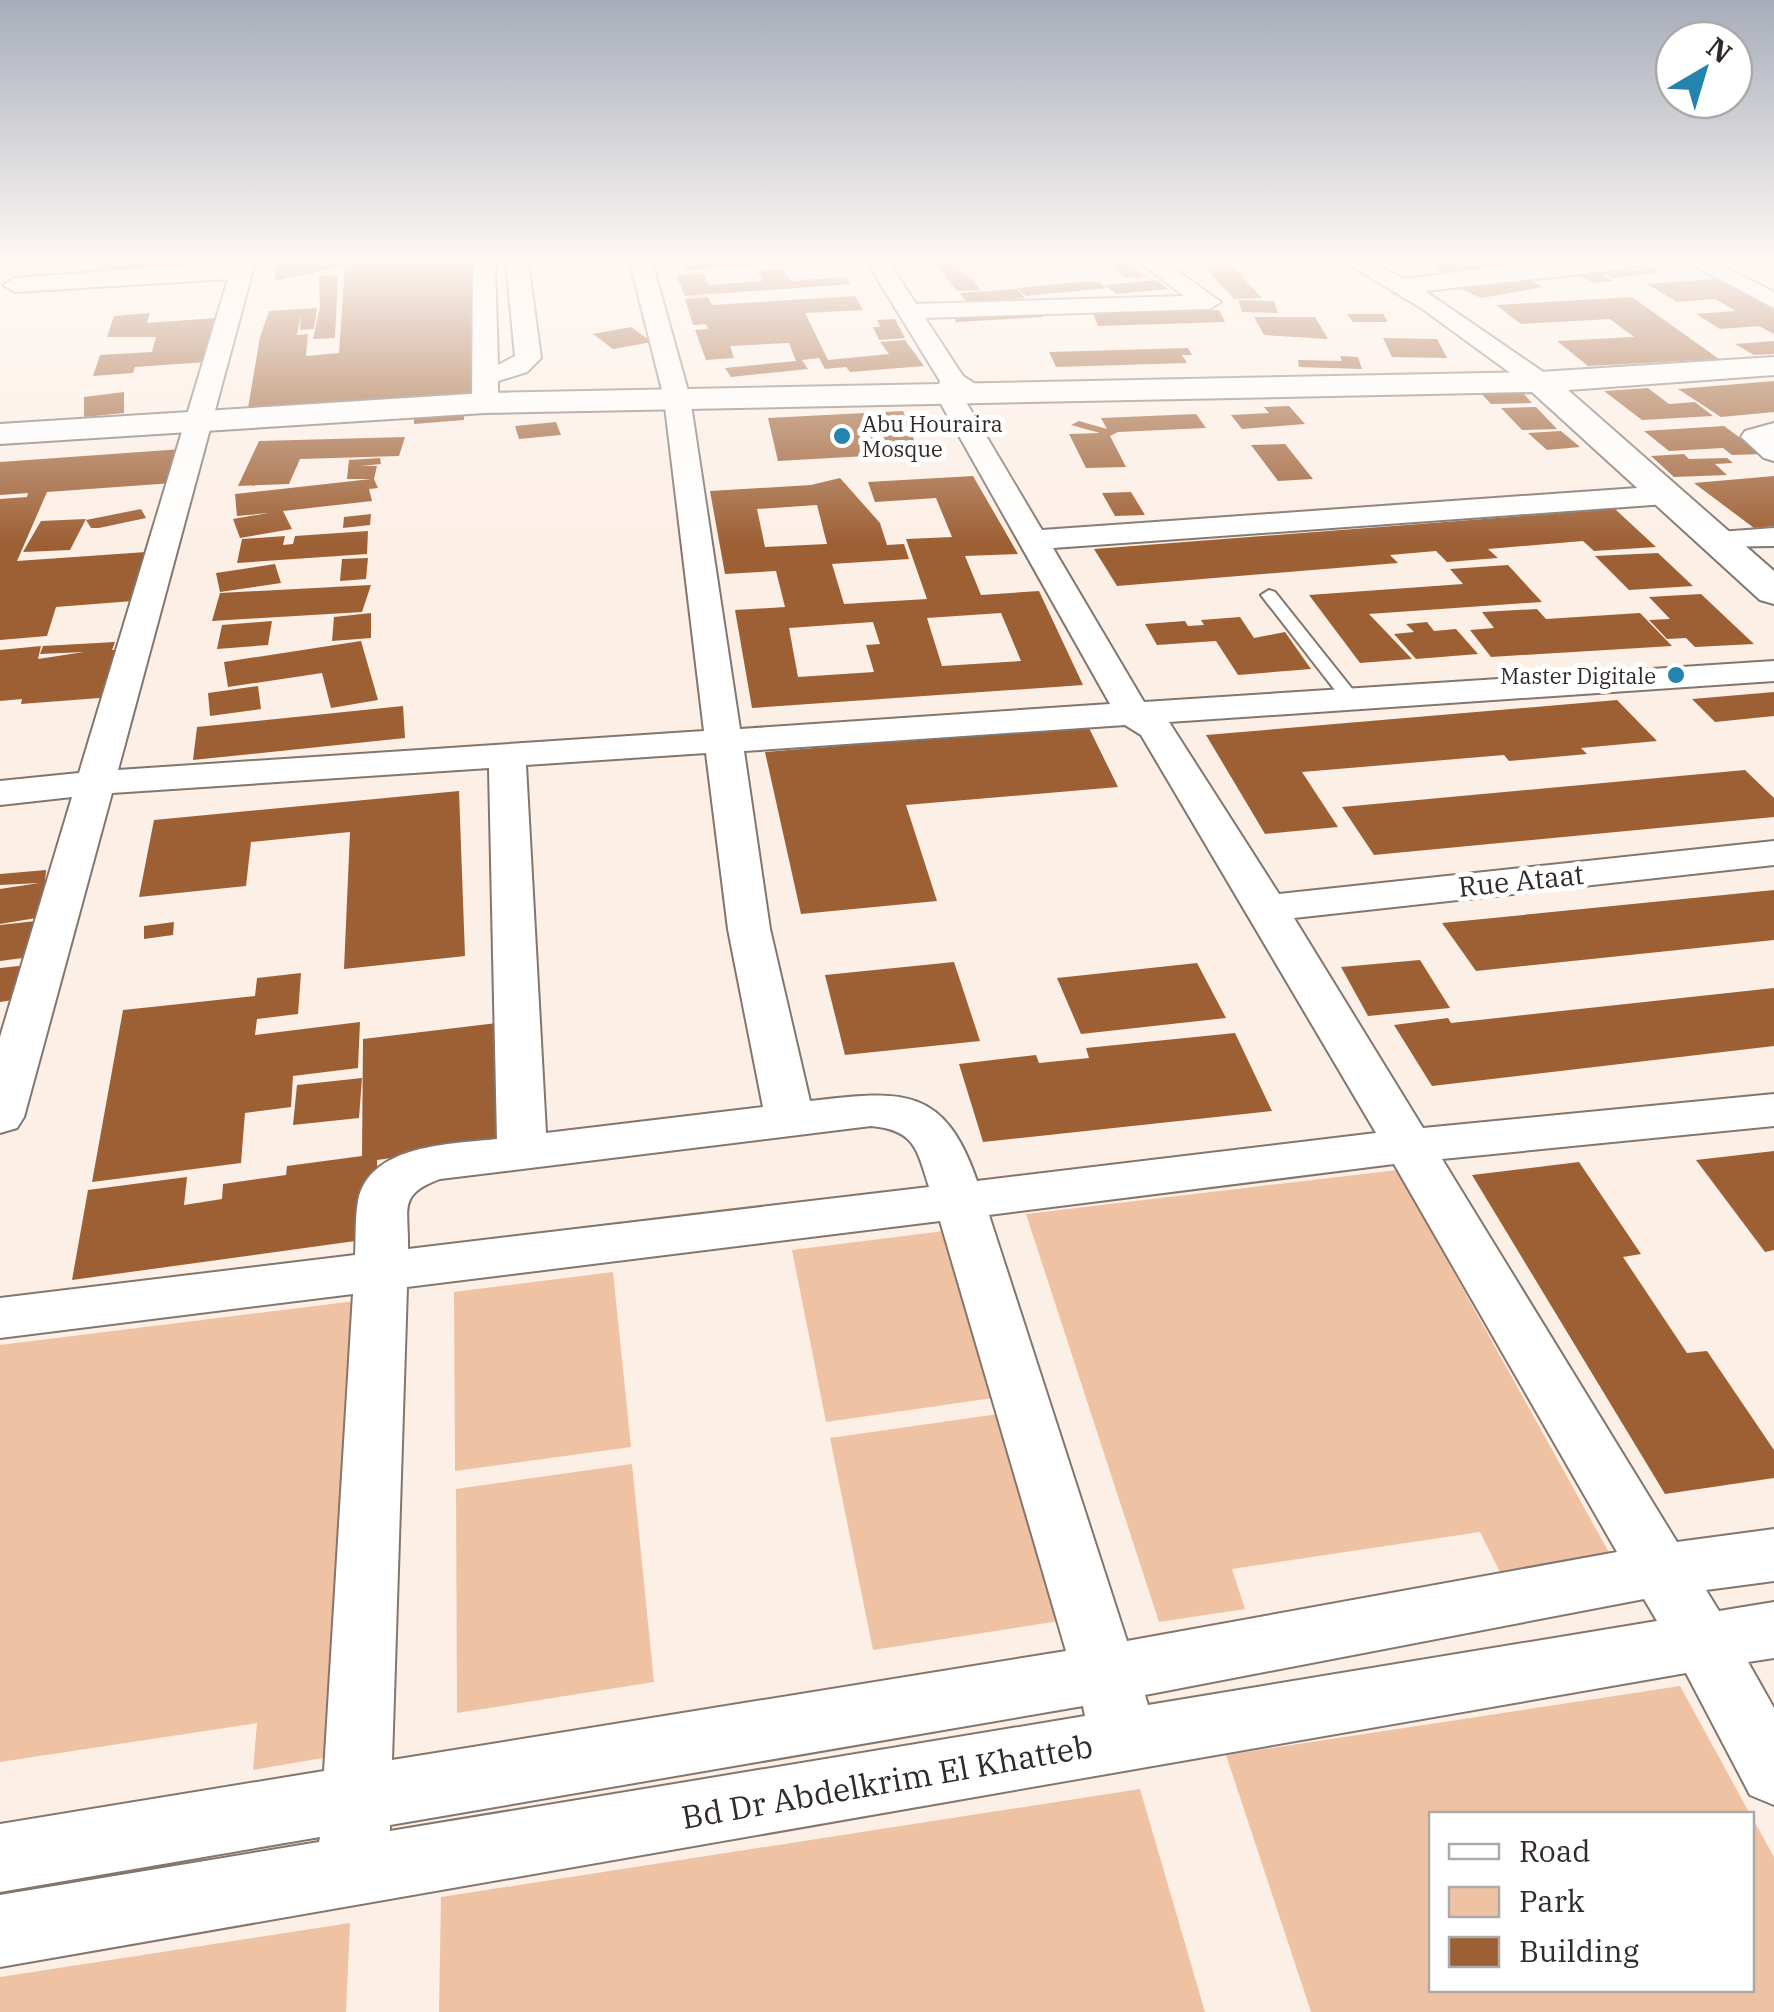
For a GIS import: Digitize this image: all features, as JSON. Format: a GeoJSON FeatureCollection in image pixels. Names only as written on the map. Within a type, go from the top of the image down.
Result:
{"type":"FeatureCollection","features":[{"type":"Feature","properties":{"kind":"street"},"geometry":{"type":"LineString","coordinates":[[0,1117],[13,1021],[74,866],[94,783],[217,356]]}},
{"type":"Feature","properties":{"kind":"street"},"geometry":{"type":"LineString","coordinates":[[485,356],[485,390]]}},
{"type":"Feature","properties":{"kind":"street"},"geometry":{"type":"LineString","coordinates":[[485,390],[528,356]]}},
{"type":"Feature","properties":{"kind":"street"},"geometry":{"type":"LineString","coordinates":[[666,356],[677,398],[749,929],[790,1119]]}},
{"type":"Feature","properties":{"kind":"street"},"geometry":{"type":"LineString","coordinates":[[938,356],[1149,719],[1267,908],[1702,1640],[1774,1773]]}},
{"type":"Feature","properties":{"kind":"street"},"geometry":{"type":"LineString","coordinates":[[1502,356],[1540,382],[1774,592]]}},
{"type":"Feature","properties":{"kind":"street"},"geometry":{"type":"LineString","coordinates":[[0,434],[199,420],[485,390],[677,398],[1540,382],[1774,366]]}},
{"type":"Feature","properties":{"kind":"street"},"geometry":{"type":"LineString","coordinates":[[1046,539],[1666,494]]}},
{"type":"Feature","properties":{"kind":"street"},"geometry":{"type":"LineString","coordinates":[[1716,540],[1774,537]]}},
{"type":"Feature","properties":{"kind":"street"},"geometry":{"type":"LineString","coordinates":[[0,794],[94,783],[726,740],[1149,719],[1351,699],[1774,670]]}},
{"type":"Feature","properties":{"kind":"street"},"geometry":{"type":"LineString","coordinates":[[507,756],[522,1152]]}},
{"type":"Feature","properties":{"kind":"street","name":"Rue Ataat"},"geometry":{"type":"LineString","coordinates":[[1267,908],[1774,853]]}},
{"type":"Feature","properties":{"kind":"street"},"geometry":{"type":"LineString","coordinates":[[353,1870],[384,1197],[398,1176],[434,1162],[870,1110],[912,1115],[932,1131],[960,1203],[1102,1674],[1126,1740]]}},
{"type":"Feature","properties":{"kind":"street"},"geometry":{"type":"LineString","coordinates":[[0,1318],[1408,1146],[1774,1110]]}},
{"type":"Feature","properties":{"kind":"street"},"geometry":{"type":"LineString","coordinates":[[0,1858],[1102,1674],[1660,1570],[1774,1555]]}},
{"type":"Feature","properties":{"kind":"street","name":"Bd Dr Abdelkrim El Khatteb"},"geometry":{"type":"LineString","coordinates":[[0,1932],[1774,1630]]}},
{"type":"Feature","properties":{"kind":"lane"},"geometry":{"type":"LineString","coordinates":[[1269,595],[1351,699]]}},
{"type":"Feature","properties":{"kind":"green space"},"geometry":{"type":"Polygon","coordinates":[[[1397,1170],[1611,1556],[1500,1572],[1480,1532],[1232,1569],[1245,1609],[1159,1622],[1026,1214],[1397,1170]]]}},
{"type":"Feature","properties":{"kind":"green space"},"geometry":{"type":"Polygon","coordinates":[[[944,1231],[993,1398],[826,1422],[792,1250],[944,1231]]]}},
{"type":"Feature","properties":{"kind":"green space"},"geometry":{"type":"Polygon","coordinates":[[[613,1272],[631,1447],[455,1471],[454,1292],[613,1272]]]}},
{"type":"Feature","properties":{"kind":"green space"},"geometry":{"type":"Polygon","coordinates":[[[380,1298],[358,1752],[253,1770],[257,1723],[0,1762],[0,1345],[380,1298]]]}},
{"type":"Feature","properties":{"kind":"green space"},"geometry":{"type":"Polygon","coordinates":[[[998,1414],[1059,1621],[873,1650],[830,1438],[998,1414]]]}},
{"type":"Feature","properties":{"kind":"green space"},"geometry":{"type":"Polygon","coordinates":[[[632,1464],[654,1682],[457,1713],[456,1489],[632,1464]]]}},
{"type":"Feature","properties":{"kind":"green space"},"geometry":{"type":"Polygon","coordinates":[[[1680,1686],[1749,1812],[1429,1812],[1429,1992],[1754,1992],[1754,1821],[1774,1857],[1774,2012],[1311,2012],[1226,1755],[1680,1686]]]}},
{"type":"Feature","properties":{"kind":"green space"},"geometry":{"type":"Polygon","coordinates":[[[1140,1789],[1205,2012],[439,2012],[441,1897],[1140,1789]]]}},
{"type":"Feature","properties":{"kind":"green space"},"geometry":{"type":"Polygon","coordinates":[[[350,1923],[346,2012],[0,2012],[0,1977],[350,1923]]]}},
{"type":"Feature","properties":{"kind":"building"},"geometry":{"type":"Polygon","coordinates":[[[100,356],[208,356],[207,362],[135,367],[133,373],[93,376],[100,356]]]}},
{"type":"Feature","properties":{"kind":"building"},"geometry":{"type":"Polygon","coordinates":[[[257,356],[479,356],[481,392],[248,408],[257,356]]]}},
{"type":"Feature","properties":{"kind":"building"},"geometry":{"type":"Polygon","coordinates":[[[704,356],[734,358],[706,360],[704,356]]]}},
{"type":"Feature","properties":{"kind":"building"},"geometry":{"type":"Polygon","coordinates":[[[794,356],[826,356],[828,360],[917,356],[924,366],[850,372],[846,367],[825,369],[819,358],[802,360],[808,369],[731,377],[725,368],[796,361],[794,356]]]}},
{"type":"Feature","properties":{"kind":"building"},"geometry":{"type":"Polygon","coordinates":[[[1051,356],[1183,356],[1187,363],[1056,367],[1051,356]]]}},
{"type":"Feature","properties":{"kind":"building"},"geometry":{"type":"Polygon","coordinates":[[[1340,356],[1358,357],[1362,369],[1299,367],[1298,360],[1342,361],[1340,356]]]}},
{"type":"Feature","properties":{"kind":"building"},"geometry":{"type":"Polygon","coordinates":[[[1446,356],[1447,358],[1392,357],[1446,356]]]}},
{"type":"Feature","properties":{"kind":"building"},"geometry":{"type":"Polygon","coordinates":[[[1575,356],[1715,356],[1719,359],[1588,366],[1575,356]]]}},
{"type":"Feature","properties":{"kind":"building"},"geometry":{"type":"Polygon","coordinates":[[[1774,381],[1774,412],[1721,417],[1678,389],[1774,381]]]}},
{"type":"Feature","properties":{"kind":"building"},"geometry":{"type":"Polygon","coordinates":[[[1514,383],[1532,403],[1491,404],[1473,385],[1514,383]]]}},
{"type":"Feature","properties":{"kind":"building"},"geometry":{"type":"Polygon","coordinates":[[[1648,388],[1669,404],[1695,402],[1713,416],[1642,420],[1604,391],[1648,388]]]}},
{"type":"Feature","properties":{"kind":"building"},"geometry":{"type":"Polygon","coordinates":[[[124,392],[124,413],[84,417],[84,397],[124,392]]]}},
{"type":"Feature","properties":{"kind":"building"},"geometry":{"type":"Polygon","coordinates":[[[464,406],[464,420],[414,424],[414,415],[464,406]]]}},
{"type":"Feature","properties":{"kind":"building"},"geometry":{"type":"Polygon","coordinates":[[[1289,406],[1305,424],[1242,429],[1231,415],[1269,413],[1264,407],[1289,406]]]}},
{"type":"Feature","properties":{"kind":"building"},"geometry":{"type":"Polygon","coordinates":[[[1536,407],[1557,429],[1522,430],[1501,408],[1536,407]]]}},
{"type":"Feature","properties":{"kind":"building","name":"Abu Houraira Mosque"},"geometry":{"type":"Polygon","coordinates":[[[903,411],[919,453],[778,461],[768,418],[903,411]]]}},
{"type":"Feature","properties":{"kind":"building"},"geometry":{"type":"Polygon","coordinates":[[[1196,414],[1206,428],[1118,432],[1110,436],[1126,467],[1086,468],[1069,434],[1100,433],[1071,425],[1079,421],[1107,429],[1101,418],[1196,414]]]}},
{"type":"Feature","properties":{"kind":"building"},"geometry":{"type":"Polygon","coordinates":[[[556,422],[561,435],[519,439],[515,426],[556,422]]]}},
{"type":"Feature","properties":{"kind":"building"},"geometry":{"type":"Polygon","coordinates":[[[1724,426],[1762,454],[1732,455],[1723,448],[1669,451],[1644,431],[1724,426]]]}},
{"type":"Feature","properties":{"kind":"building"},"geometry":{"type":"Polygon","coordinates":[[[1561,431],[1580,447],[1547,450],[1528,433],[1561,431]]]}},
{"type":"Feature","properties":{"kind":"building"},"geometry":{"type":"Polygon","coordinates":[[[405,437],[399,456],[300,459],[289,484],[238,486],[259,441],[405,437]]]}},
{"type":"Feature","properties":{"kind":"building"},"geometry":{"type":"Polygon","coordinates":[[[1285,444],[1313,479],[1278,481],[1251,445],[1285,444]]]}},
{"type":"Feature","properties":{"kind":"building"},"geometry":{"type":"Polygon","coordinates":[[[182,449],[173,483],[47,492],[17,561],[146,552],[133,601],[56,607],[47,636],[0,640],[0,499],[27,497],[28,493],[0,495],[0,462],[182,449]]]}},
{"type":"Feature","properties":{"kind":"building"},"geometry":{"type":"Polygon","coordinates":[[[1684,454],[1689,459],[1727,458],[1733,463],[1715,464],[1727,475],[1674,477],[1651,456],[1684,454]]]}},
{"type":"Feature","properties":{"kind":"building"},"geometry":{"type":"Polygon","coordinates":[[[380,458],[381,464],[361,466],[377,466],[374,479],[378,488],[369,489],[372,501],[283,511],[292,529],[240,538],[233,519],[268,513],[237,516],[235,494],[371,479],[347,479],[349,460],[380,458]]]}},
{"type":"Feature","properties":{"kind":"building"},"geometry":{"type":"Polygon","coordinates":[[[973,476],[1018,554],[965,556],[981,595],[1039,591],[1083,685],[752,708],[735,610],[785,607],[776,571],[725,574],[710,491],[811,485],[840,478],[880,523],[887,545],[904,544],[909,559],[832,564],[844,604],[927,599],[906,539],[952,537],[936,498],[875,502],[868,482],[973,476]],[[817,505],[757,509],[765,547],[827,544],[817,505]],[[1001,613],[927,618],[942,666],[1021,661],[1001,613]],[[873,622],[789,628],[798,677],[874,672],[866,645],[880,644],[873,622]]]}},
{"type":"Feature","properties":{"kind":"building"},"geometry":{"type":"Polygon","coordinates":[[[1774,476],[1774,526],[1754,528],[1694,483],[1774,476]]]}},
{"type":"Feature","properties":{"kind":"building"},"geometry":{"type":"Polygon","coordinates":[[[1131,492],[1145,515],[1115,516],[1102,493],[1131,492]]]}},
{"type":"Feature","properties":{"kind":"building"},"geometry":{"type":"Polygon","coordinates":[[[141,509],[146,518],[99,528],[91,528],[86,520],[141,509]]]}},
{"type":"Feature","properties":{"kind":"building"},"geometry":{"type":"Polygon","coordinates":[[[1615,509],[1656,547],[1594,551],[1583,541],[1488,549],[1498,558],[1447,562],[1436,551],[1390,555],[1398,563],[1117,586],[1094,549],[1615,509]]]}},
{"type":"Feature","properties":{"kind":"building"},"geometry":{"type":"Polygon","coordinates":[[[371,514],[370,525],[343,528],[344,517],[371,514]]]}},
{"type":"Feature","properties":{"kind":"building"},"geometry":{"type":"Polygon","coordinates":[[[86,519],[70,550],[23,552],[41,521],[86,519]]]}},
{"type":"Feature","properties":{"kind":"building"},"geometry":{"type":"Polygon","coordinates":[[[368,531],[367,554],[237,563],[242,539],[285,536],[283,545],[293,544],[295,536],[368,531]]]}},
{"type":"Feature","properties":{"kind":"building"},"geometry":{"type":"Polygon","coordinates":[[[1658,553],[1693,586],[1629,590],[1595,556],[1658,553]]]}},
{"type":"Feature","properties":{"kind":"building"},"geometry":{"type":"Polygon","coordinates":[[[368,558],[366,579],[340,581],[342,559],[368,558]]]}},
{"type":"Feature","properties":{"kind":"building"},"geometry":{"type":"Polygon","coordinates":[[[275,564],[281,583],[220,592],[216,573],[275,564]]]}},
{"type":"Feature","properties":{"kind":"building"},"geometry":{"type":"Polygon","coordinates":[[[1508,565],[1542,602],[1369,614],[1412,659],[1360,663],[1309,595],[1463,584],[1450,569],[1508,565]]]}},
{"type":"Feature","properties":{"kind":"building"},"geometry":{"type":"Polygon","coordinates":[[[371,585],[362,612],[212,621],[220,593],[371,585]]]}},
{"type":"Feature","properties":{"kind":"building"},"geometry":{"type":"Polygon","coordinates":[[[1701,594],[1754,644],[1695,647],[1686,638],[1667,639],[1649,620],[1670,619],[1649,597],[1701,594]]]}},
{"type":"Feature","properties":{"kind":"building"},"geometry":{"type":"Polygon","coordinates":[[[1537,609],[1546,619],[1640,613],[1672,646],[1491,657],[1470,630],[1494,628],[1482,612],[1537,609]]]}},
{"type":"Feature","properties":{"kind":"building"},"geometry":{"type":"Polygon","coordinates":[[[371,613],[371,638],[332,641],[334,617],[371,613]]]}},
{"type":"Feature","properties":{"kind":"building"},"geometry":{"type":"Polygon","coordinates":[[[1240,617],[1254,638],[1285,632],[1311,669],[1238,675],[1216,641],[1157,645],[1145,624],[1185,621],[1188,626],[1204,625],[1201,620],[1240,617]]]}},
{"type":"Feature","properties":{"kind":"building"},"geometry":{"type":"Polygon","coordinates":[[[272,621],[268,645],[217,649],[222,625],[272,621]]]}},
{"type":"Feature","properties":{"kind":"building"},"geometry":{"type":"Polygon","coordinates":[[[1427,622],[1434,631],[1456,629],[1478,654],[1416,659],[1394,634],[1414,632],[1406,624],[1427,622]]]}},
{"type":"Feature","properties":{"kind":"building"},"geometry":{"type":"Polygon","coordinates":[[[361,641],[378,700],[331,708],[322,673],[228,687],[224,662],[361,641]]]}},
{"type":"Feature","properties":{"kind":"building"},"geometry":{"type":"Polygon","coordinates":[[[115,642],[112,650],[125,649],[113,697],[21,704],[22,699],[0,701],[0,650],[41,646],[38,659],[84,652],[40,654],[43,646],[115,642]]]}},
{"type":"Feature","properties":{"kind":"building"},"geometry":{"type":"Polygon","coordinates":[[[258,686],[261,709],[210,716],[208,693],[258,686]]]}},
{"type":"Feature","properties":{"kind":"building"},"geometry":{"type":"Polygon","coordinates":[[[1774,692],[1774,716],[1715,722],[1692,699],[1774,692]]]}},
{"type":"Feature","properties":{"kind":"building"},"geometry":{"type":"Polygon","coordinates":[[[1617,700],[1657,741],[1581,748],[1587,754],[1509,761],[1504,755],[1302,772],[1338,827],[1265,834],[1206,735],[1617,700]]]}},
{"type":"Feature","properties":{"kind":"building"},"geometry":{"type":"Polygon","coordinates":[[[403,706],[405,738],[193,760],[197,727],[403,706]]]}},
{"type":"Feature","properties":{"kind":"building"},"geometry":{"type":"Polygon","coordinates":[[[1088,726],[1118,787],[906,805],[937,901],[801,914],[765,752],[1088,726]]]}},
{"type":"Feature","properties":{"kind":"building"},"geometry":{"type":"Polygon","coordinates":[[[1745,770],[1774,798],[1774,817],[1374,855],[1342,807],[1745,770]]]}},
{"type":"Feature","properties":{"kind":"building"},"geometry":{"type":"Polygon","coordinates":[[[459,791],[465,956],[344,969],[350,832],[251,842],[246,886],[139,897],[154,820],[459,791]]]}},
{"type":"Feature","properties":{"kind":"building"},"geometry":{"type":"Polygon","coordinates":[[[46,870],[42,917],[0,924],[0,889],[39,883],[0,885],[0,874],[46,870]]]}},
{"type":"Feature","properties":{"kind":"building"},"geometry":{"type":"Polygon","coordinates":[[[1774,890],[1774,940],[1476,971],[1442,923],[1774,890]]]}},
{"type":"Feature","properties":{"kind":"building"},"geometry":{"type":"Polygon","coordinates":[[[36,921],[30,957],[0,961],[0,925],[36,921]]]}},
{"type":"Feature","properties":{"kind":"building"},"geometry":{"type":"Polygon","coordinates":[[[174,922],[173,935],[144,939],[144,926],[174,922]]]}},
{"type":"Feature","properties":{"kind":"building"},"geometry":{"type":"Polygon","coordinates":[[[1420,960],[1450,1008],[1368,1016],[1341,967],[1420,960]]]}},
{"type":"Feature","properties":{"kind":"building"},"geometry":{"type":"Polygon","coordinates":[[[954,962],[980,1041],[845,1055],[825,975],[954,962]]]}},
{"type":"Feature","properties":{"kind":"building"},"geometry":{"type":"Polygon","coordinates":[[[1197,963],[1226,1018],[1081,1034],[1057,978],[1197,963]]]}},
{"type":"Feature","properties":{"kind":"building"},"geometry":{"type":"Polygon","coordinates":[[[28,965],[19,999],[0,1002],[0,968],[28,965]]]}},
{"type":"Feature","properties":{"kind":"building"},"geometry":{"type":"Polygon","coordinates":[[[301,973],[298,1014],[257,1019],[255,1035],[360,1022],[358,1068],[293,1076],[291,1107],[245,1113],[241,1163],[92,1182],[123,1010],[255,996],[257,978],[301,973]]]}},
{"type":"Feature","properties":{"kind":"building"},"geometry":{"type":"Polygon","coordinates":[[[1774,988],[1774,1046],[1432,1086],[1394,1025],[1448,1018],[1451,1023],[1774,988]]]}},
{"type":"Feature","properties":{"kind":"building"},"geometry":{"type":"Polygon","coordinates":[[[497,1023],[507,1142],[377,1160],[377,1238],[72,1280],[88,1190],[187,1177],[184,1205],[222,1199],[223,1184],[286,1175],[287,1166],[362,1156],[363,1039],[497,1023]]]}},
{"type":"Feature","properties":{"kind":"building"},"geometry":{"type":"Polygon","coordinates":[[[1235,1033],[1272,1111],[983,1142],[959,1064],[1036,1055],[1039,1063],[1089,1058],[1086,1048],[1235,1033]]]}},
{"type":"Feature","properties":{"kind":"building"},"geometry":{"type":"Polygon","coordinates":[[[362,1078],[359,1118],[293,1125],[297,1085],[362,1078]]]}},
{"type":"Feature","properties":{"kind":"building"},"geometry":{"type":"Polygon","coordinates":[[[1774,1151],[1774,1250],[1765,1252],[1696,1160],[1774,1151]]]}},
{"type":"Feature","properties":{"kind":"building"},"geometry":{"type":"Polygon","coordinates":[[[1579,1162],[1641,1254],[1623,1257],[1687,1353],[1707,1351],[1774,1450],[1774,1478],[1665,1494],[1472,1175],[1579,1162]]]}},
{"type":"Feature","properties":{"kind":"place","name":"Abu Houraira Mosque"},"geometry":{"type":"Point","coordinates":[842,436]}},
{"type":"Feature","properties":{"kind":"place","name":"Master Digitale"},"geometry":{"type":"Point","coordinates":[1676,675]}}]}
